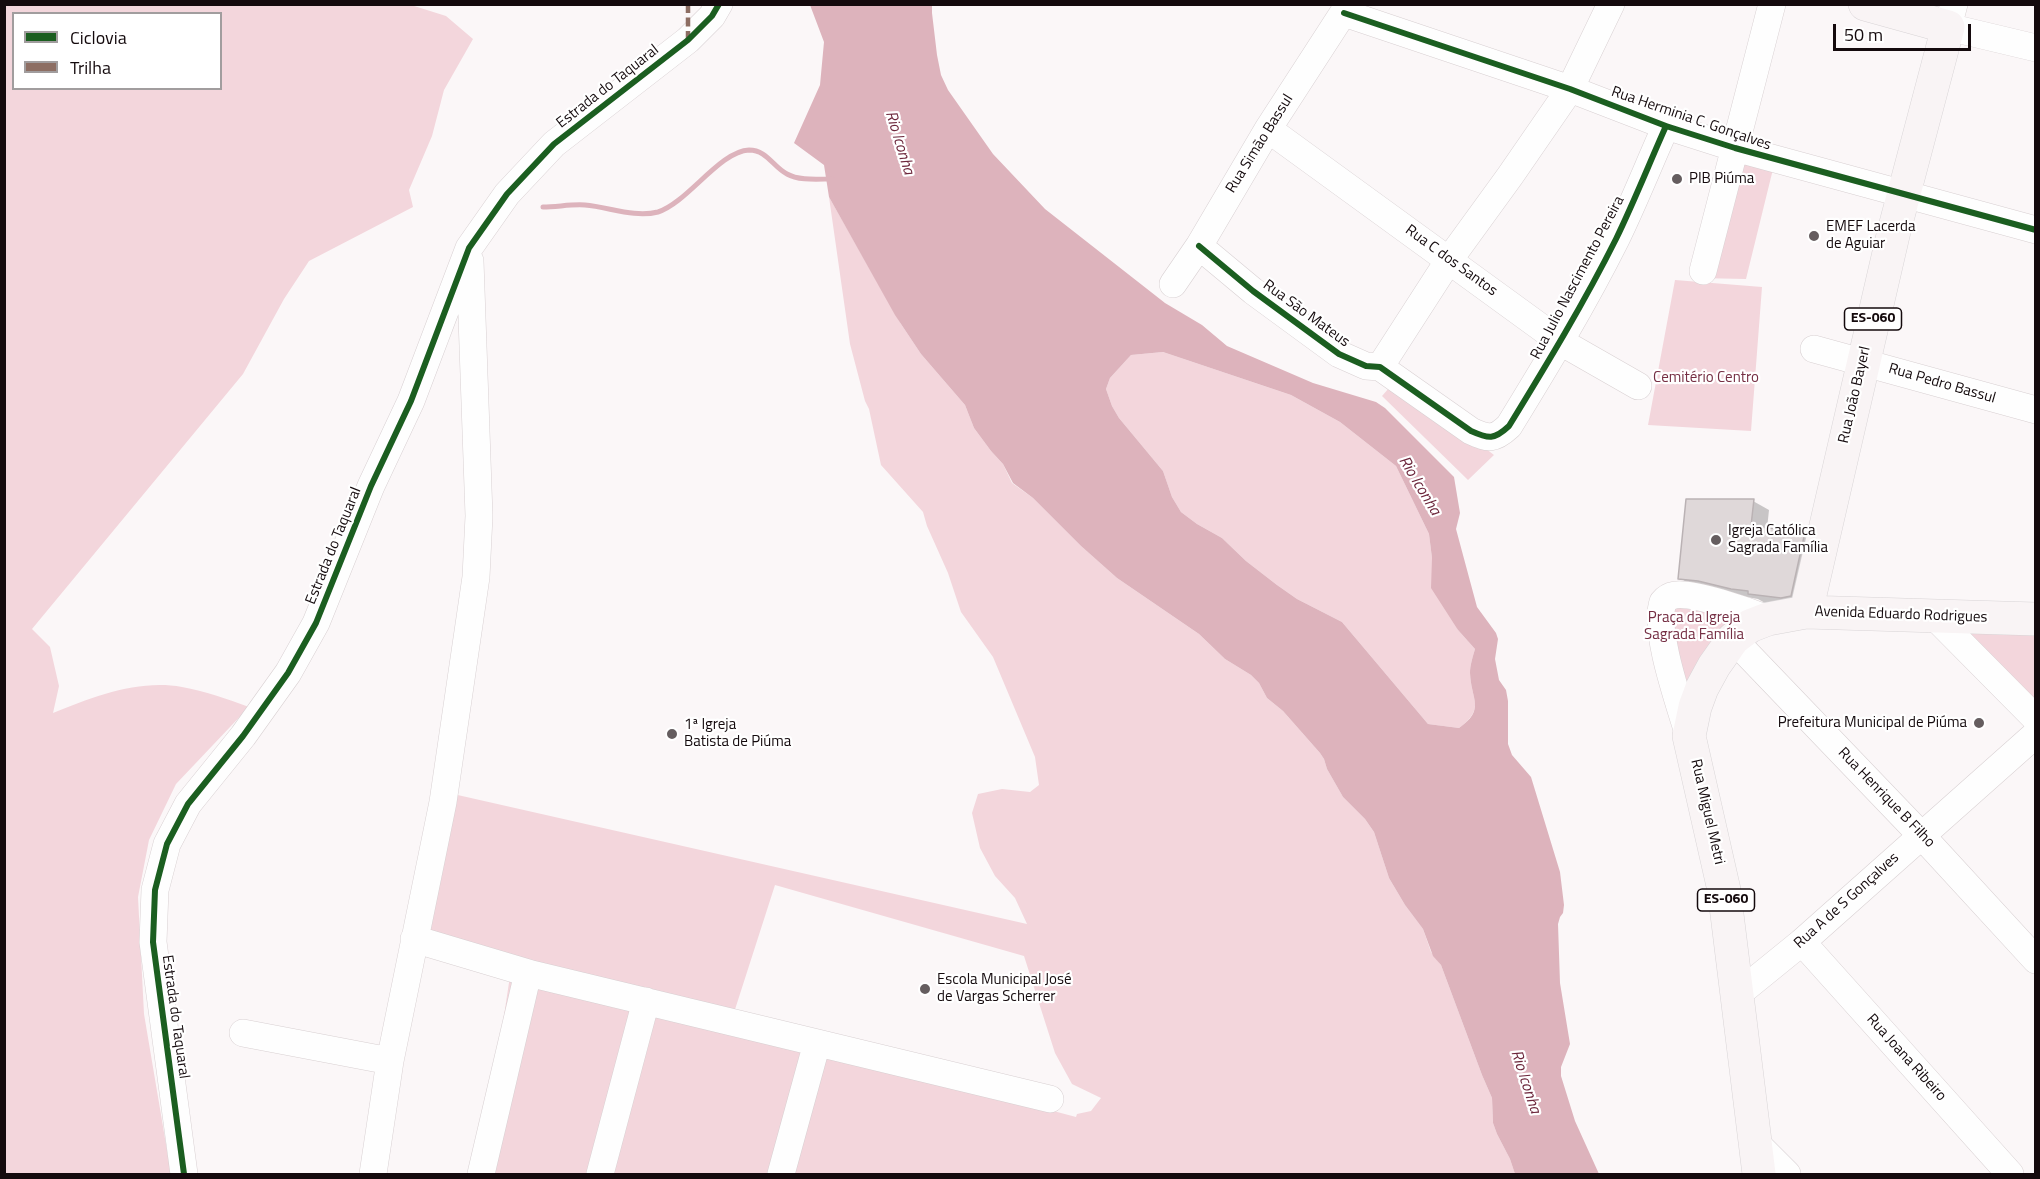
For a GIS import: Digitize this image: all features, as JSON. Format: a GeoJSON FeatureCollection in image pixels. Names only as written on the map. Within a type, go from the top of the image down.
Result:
{"type":"FeatureCollection","features":[{"type":"Feature","properties":{"kind":"main road"},"geometry":{"type":"LineString","coordinates":[[1864,4],[1951,16]]}},
{"type":"Feature","properties":{"kind":"main road","name":"Rua João Bayerl"},"geometry":{"type":"LineString","coordinates":[[1806,612],[1903,195],[1951,16]]}},
{"type":"Feature","properties":{"kind":"main road","name":"Avenida Eduardo Rodrigues"},"geometry":{"type":"LineString","coordinates":[[1733,639],[1750,626],[1768,619],[1806,612],[2036,619]]}},
{"type":"Feature","properties":{"kind":"main road","name":"Rua Miguel Metri"},"geometry":{"type":"LineString","coordinates":[[1733,639],[1702,688],[1689,736],[1724,890],[1758,1159]]}},
{"type":"Feature","properties":{"kind":"street","name":"Estrada do Taquaral"},"geometry":{"type":"LineString","coordinates":[[184,1174],[153,942],[155,890],[166,844],[188,804],[243,736],[288,673],[316,623],[370,486],[411,401],[469,248],[507,194],[554,144],[688,40],[712,16],[719,4]]}},
{"type":"Feature","properties":{"kind":"street"},"geometry":{"type":"LineString","coordinates":[[1380,367],[1449,260],[1570,89],[1611,4]]}},
{"type":"Feature","properties":{"kind":"street"},"geometry":{"type":"LineString","coordinates":[[1703,271],[1772,4]]}},
{"type":"Feature","properties":{"kind":"street","name":"Rua Herminia C. Gonçalves"},"geometry":{"type":"LineString","coordinates":[[1346,9],[1666,126],[1734,148],[2036,230]]}},
{"type":"Feature","properties":{"kind":"street","name":"Rua Simão Bassul"},"geometry":{"type":"LineString","coordinates":[[1173,284],[1268,129],[1346,9]]}},
{"type":"Feature","properties":{"kind":"street"},"geometry":{"type":"LineString","coordinates":[[1951,16],[2036,48]]}},
{"type":"Feature","properties":{"kind":"street","name":"Rua Julio Nascimento Pereira"},"geometry":{"type":"LineString","coordinates":[[1500,435],[1509,426],[1561,342],[1616,238],[1666,126]]}},
{"type":"Feature","properties":{"kind":"street","name":"Rua C dos Santos"},"geometry":{"type":"LineString","coordinates":[[1268,129],[1561,342],[1638,386]]}},
{"type":"Feature","properties":{"kind":"street","name":"Rua São Mateus"},"geometry":{"type":"LineString","coordinates":[[1198,246],[1253,291],[1339,354],[1366,366],[1380,367],[1471,431],[1487,438],[1500,435]]}},
{"type":"Feature","properties":{"kind":"street"},"geometry":{"type":"LineString","coordinates":[[373,1174],[390,1061],[443,802],[476,577],[479,516],[469,248]]}},
{"type":"Feature","properties":{"kind":"street","name":"Rua Pedro Bassul"},"geometry":{"type":"LineString","coordinates":[[1814,349],[2036,410]]}},
{"type":"Feature","properties":{"kind":"street","name":"Avenida Eduardo Rodrigues"},"geometry":{"type":"LineString","coordinates":[[1689,736],[1664,644],[1660,617],[1663,602],[1673,595],[1683,594],[1768,619]]}},
{"type":"Feature","properties":{"kind":"street"},"geometry":{"type":"LineString","coordinates":[[1933,615],[2036,719]]}},
{"type":"Feature","properties":{"kind":"street","name":"Rua Henrique B Filho"},"geometry":{"type":"LineString","coordinates":[[1733,639],[1921,835],[2036,960]]}},
{"type":"Feature","properties":{"kind":"street","name":"Rua A de S Gonçalves"},"geometry":{"type":"LineString","coordinates":[[1738,994],[1802,942],[2036,735]]}},
{"type":"Feature","properties":{"kind":"street"},"geometry":{"type":"LineString","coordinates":[[414,939],[528,973],[1050,1100]]}},
{"type":"Feature","properties":{"kind":"street","name":"Rua Joana Ribeiro"},"geometry":{"type":"LineString","coordinates":[[1802,942],[2010,1174]]}},
{"type":"Feature","properties":{"kind":"street"},"geometry":{"type":"LineString","coordinates":[[481,1174],[528,973]]}},
{"type":"Feature","properties":{"kind":"street"},"geometry":{"type":"LineString","coordinates":[[600,1174],[646,1001]]}},
{"type":"Feature","properties":{"kind":"street"},"geometry":{"type":"LineString","coordinates":[[243,1033],[390,1061]]}},
{"type":"Feature","properties":{"kind":"street"},"geometry":{"type":"LineString","coordinates":[[781,1174],[817,1043]]}},
{"type":"Feature","properties":{"kind":"street"},"geometry":{"type":"LineString","coordinates":[[1758,1159],[1787,1174]]}},
{"type":"Feature","properties":{"kind":"green space"},"geometry":{"type":"Polygon","coordinates":[[[4,5],[411,5],[446,16],[473,39],[444,90],[432,136],[409,190],[413,207],[309,261],[284,299],[243,374],[32,629],[50,647],[59,686],[53,713],[116,691],[149,685],[182,687],[249,707],[176,784],[149,840],[138,897],[144,1014],[171,1174],[5,1174],[4,5]]]}},
{"type":"Feature","properties":{"kind":"green space"},"geometry":{"type":"Polygon","coordinates":[[[1730,154],[1774,165],[1746,279],[1698,278],[1730,154]]]}},
{"type":"Feature","properties":{"kind":"green space"},"geometry":{"type":"Polygon","coordinates":[[[829,197],[901,324],[921,354],[965,405],[974,428],[1003,464],[1012,483],[1033,498],[1117,578],[1199,634],[1225,659],[1251,675],[1259,683],[1267,698],[1283,711],[1320,753],[1343,797],[1365,819],[1374,832],[1389,878],[1423,929],[1431,952],[1441,965],[1492,1098],[1493,1123],[1515,1174],[480,1174],[510,976],[412,925],[440,791],[1027,924],[1015,898],[995,876],[980,848],[972,813],[978,794],[1002,789],[1030,792],[1039,785],[1035,757],[993,657],[961,612],[923,512],[881,465],[869,409],[850,344],[829,197]],[[775,885],[730,1025],[1076,1117],[1077,1114],[1091,1111],[1101,1098],[1072,1084],[1055,1053],[1024,956],[775,885]]]}},
{"type":"Feature","properties":{"kind":"green space","name":"Cemitério Centro"},"geometry":{"type":"Polygon","coordinates":[[[1675,280],[1762,287],[1751,431],[1648,425],[1675,280]]]}},
{"type":"Feature","properties":{"kind":"green space"},"geometry":{"type":"Polygon","coordinates":[[[1163,352],[1291,395],[1340,422],[1396,466],[1429,534],[1432,558],[1458,630],[1475,649],[1470,673],[1475,709],[1459,728],[1428,724],[1342,622],[1297,599],[1246,561],[1222,538],[1181,512],[1172,497],[1163,471],[1119,418],[1106,389],[1110,378],[1131,355],[1163,352]]]}},
{"type":"Feature","properties":{"kind":"green space"},"geometry":{"type":"Polygon","coordinates":[[[1396,380],[1494,455],[1468,480],[1382,396],[1396,380]]]}},
{"type":"Feature","properties":{"kind":"green space","name":"Praça da Igreja Sagrada Família"},"geometry":{"type":"Polygon","coordinates":[[[1668,606],[1733,616],[1685,689],[1668,606]]]}},
{"type":"Feature","properties":{"kind":"green space"},"geometry":{"type":"Polygon","coordinates":[[[1957,629],[2035,631],[2035,714],[1957,629]]]}},
{"type":"Feature","properties":{"kind":"water","name":"Rio Iconha"},"geometry":{"type":"Polygon","coordinates":[[[810,5],[932,5],[937,55],[941,75],[948,90],[993,154],[1045,209],[1165,303],[1202,325],[1227,346],[1313,383],[1376,402],[1385,408],[1454,477],[1460,513],[1456,529],[1477,607],[1498,639],[1495,659],[1499,680],[1506,690],[1508,701],[1508,744],[1512,755],[1531,777],[1560,872],[1564,905],[1558,924],[1560,983],[1570,1044],[1561,1067],[1561,1076],[1575,1121],[1599,1174],[1515,1174],[1493,1123],[1492,1098],[1441,965],[1433,956],[1423,929],[1389,878],[1374,832],[1365,819],[1343,797],[1320,753],[1283,711],[1267,698],[1259,683],[1251,675],[1225,659],[1199,634],[1117,578],[1033,498],[1013,483],[1003,464],[974,428],[965,405],[921,354],[895,315],[829,197],[824,165],[794,143],[820,85],[824,42],[810,5]],[[1163,352],[1131,355],[1110,378],[1106,389],[1119,418],[1163,471],[1172,497],[1181,512],[1222,538],[1246,561],[1297,599],[1342,622],[1428,724],[1459,728],[1475,709],[1470,673],[1475,649],[1458,630],[1431,588],[1432,558],[1429,534],[1396,466],[1340,422],[1291,395],[1163,352]]]}},
{"type":"Feature","properties":{"kind":"building","name":"Igreja Católica Sagrada Família"},"geometry":{"type":"Polygon","coordinates":[[[1686,499],[1754,499],[1751,526],[1805,532],[1791,596],[1781,598],[1748,594],[1748,591],[1678,579],[1686,499]]]}},
{"type":"Feature","properties":{"kind":"waterway"},"geometry":{"type":"LineString","coordinates":[[543,207],[585,205],[640,214],[658,212],[680,199],[727,159],[749,150],[761,153],[782,171],[797,178],[832,179]]}},
{"type":"Feature","properties":{"kind":"marked path"},"geometry":{"type":"LineString","coordinates":[[688,4],[688,40]]}},
{"type":"Feature","properties":{"kind":"cycle path"},"geometry":{"type":"LineString","coordinates":[[184,1174],[153,942],[155,890],[167,844],[188,804],[243,736],[288,673],[316,623],[371,486],[411,401],[469,248],[507,194],[554,144],[688,40],[712,16],[719,4]]}},
{"type":"Feature","properties":{"kind":"cycle path"},"geometry":{"type":"LineString","coordinates":[[1344,13],[1570,89],[1666,126],[1735,148],[2036,230]]}},
{"type":"Feature","properties":{"kind":"cycle path"},"geometry":{"type":"LineString","coordinates":[[1199,246],[1253,291],[1339,354],[1366,366],[1380,367],[1471,431],[1482,436],[1495,436],[1509,426],[1604,263],[1666,126]]}},
{"type":"Feature","properties":{"kind":"place","name":"PIB Piúma"},"geometry":{"type":"Point","coordinates":[1677,179]}},
{"type":"Feature","properties":{"kind":"place","name":"EMEF Lacerda de Aguiar"},"geometry":{"type":"Point","coordinates":[1814,236]}},
{"type":"Feature","properties":{"kind":"place","name":"Igreja Católica Sagrada Família"},"geometry":{"type":"Point","coordinates":[1716,540]}},
{"type":"Feature","properties":{"kind":"place","name":"Prefeitura Municipal de Piúma"},"geometry":{"type":"Point","coordinates":[1979,723]}},
{"type":"Feature","properties":{"kind":"place","name":"1ª Igreja Batista de Piúma"},"geometry":{"type":"Point","coordinates":[672,734]}},
{"type":"Feature","properties":{"kind":"place","name":"Escola Municipal José de Vargas Scherrer"},"geometry":{"type":"Point","coordinates":[925,989]}}]}
